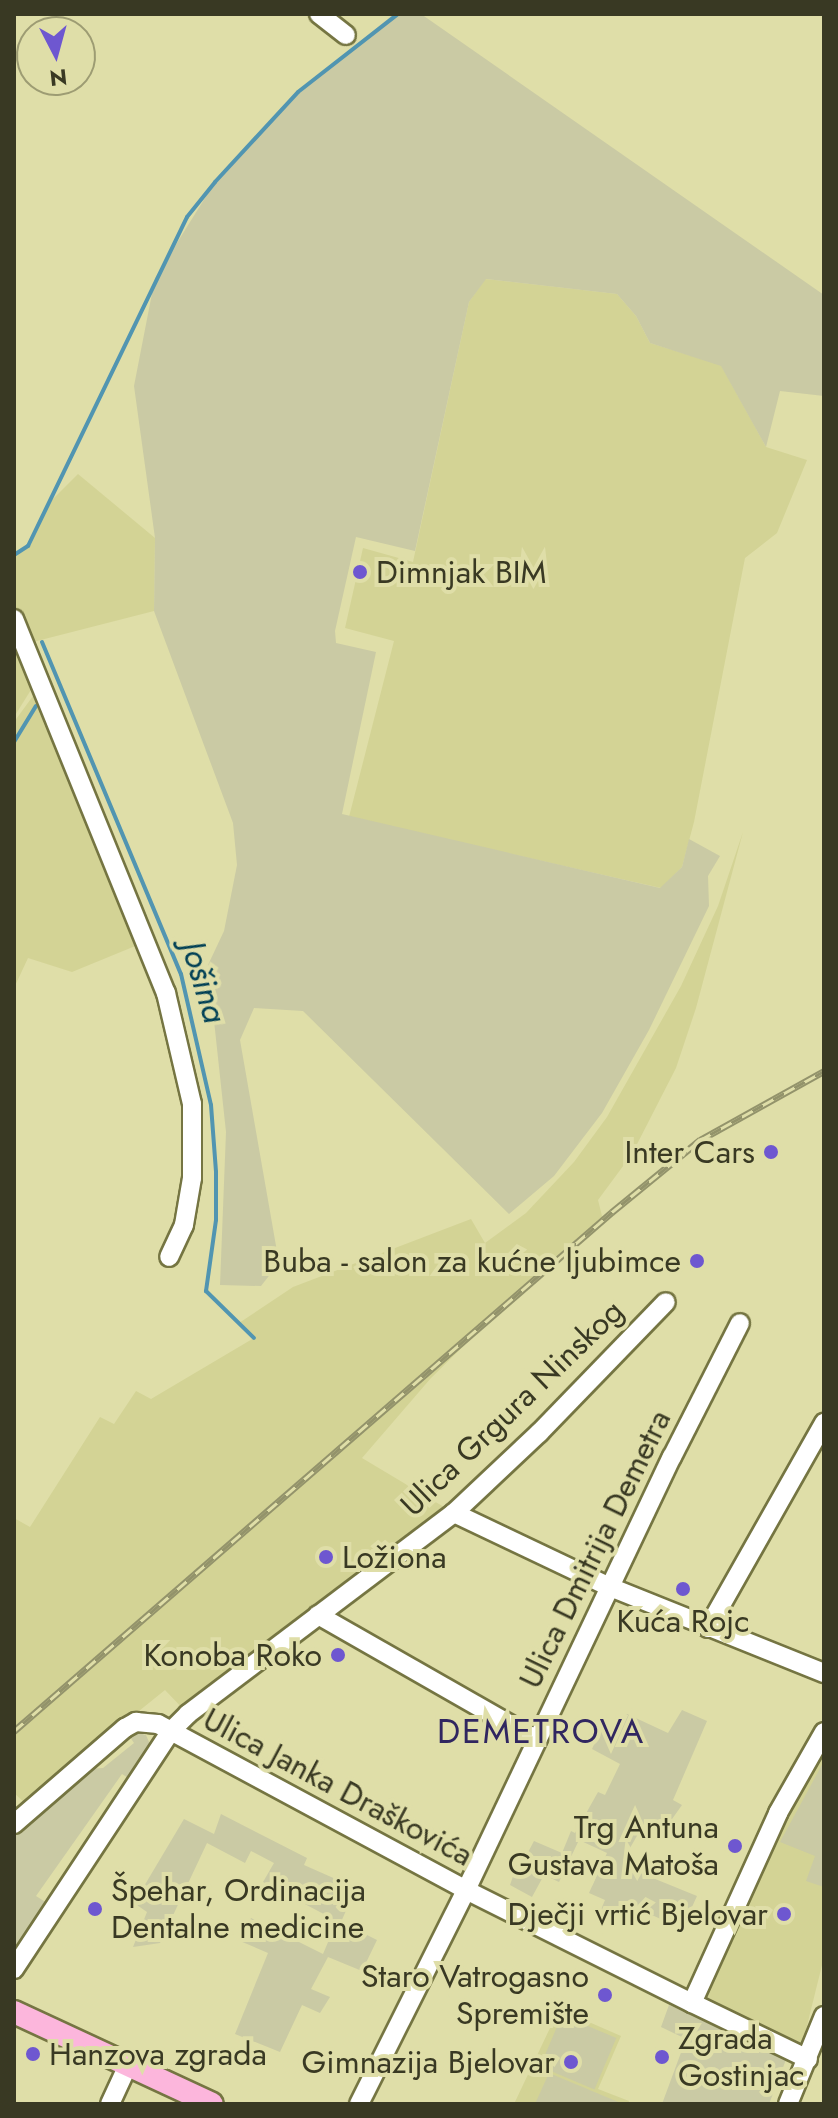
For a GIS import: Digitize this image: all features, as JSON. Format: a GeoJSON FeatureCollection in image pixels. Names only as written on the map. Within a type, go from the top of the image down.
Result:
{"type":"FeatureCollection","features":[{"type":"Feature","properties":{"kind":"main road"},"geometry":{"type":"LineString","coordinates":[[14,2012],[212,2104]]}},
{"type":"Feature","properties":{"kind":"street"},"geometry":{"type":"LineString","coordinates":[[319,14],[346,35]]}},
{"type":"Feature","properties":{"kind":"street"},"geometry":{"type":"LineString","coordinates":[[14,619],[166,993],[192,1104],[192,1178],[184,1225],[169,1257]]}},
{"type":"Feature","properties":{"kind":"street","name":"Ulica Grgura Ninskog"},"geometry":{"type":"LineString","coordinates":[[14,1969],[171,1731],[454,1513],[539,1433],[666,1302]]}},
{"type":"Feature","properties":{"kind":"street","name":"Ulica Dmitrija Demetra"},"geometry":{"type":"LineString","coordinates":[[359,2104],[740,1323]]}},
{"type":"Feature","properties":{"kind":"street"},"geometry":{"type":"LineString","coordinates":[[708,1628],[824,1423]]}},
{"type":"Feature","properties":{"kind":"street"},"geometry":{"type":"LineString","coordinates":[[454,1513],[610,1587],[824,1673]]}},
{"type":"Feature","properties":{"kind":"street"},"geometry":{"type":"LineString","coordinates":[[318,1615],[537,1740]]}},
{"type":"Feature","properties":{"kind":"street","name":"Ulica Janka Draškovića"},"geometry":{"type":"LineString","coordinates":[[14,1824],[125,1728],[146,1721],[171,1731],[466,1890],[692,2003]]}},
{"type":"Feature","properties":{"kind":"street"},"geometry":{"type":"LineString","coordinates":[[808,2059],[692,2003],[778,1813],[824,1732]]}},
{"type":"Feature","properties":{"kind":"street"},"geometry":{"type":"LineString","coordinates":[[788,2104],[824,2016]]}},
{"type":"Feature","properties":{"kind":"street"},"geometry":{"type":"LineString","coordinates":[[110,2104],[128,2065]]}},
{"type":"Feature","properties":{"kind":"shaded area"},"geometry":{"type":"Polygon","coordinates":[[[394,14],[421,14],[824,295],[824,396],[780,391],[766,447],[721,366],[650,343],[636,316],[617,294],[486,279],[469,302],[415,551],[356,537],[335,631],[336,643],[376,652],[342,814],[660,888],[682,867],[689,839],[720,856],[708,876],[709,906],[649,1030],[602,1113],[554,1176],[509,1214],[303,1011],[254,1008],[240,1040],[279,1263],[261,1286],[220,1285],[226,1132],[208,965],[224,931],[237,865],[233,823],[154,611],[155,538],[134,386],[155,278],[215,182],[298,92],[394,14]]]}},
{"type":"Feature","properties":{"kind":"shaded area"},"geometry":{"type":"Polygon","coordinates":[[[485,279],[617,294],[636,316],[650,343],[721,365],[766,447],[807,460],[777,533],[745,558],[694,822],[682,867],[661,888],[349,817],[394,641],[345,628],[363,548],[413,562],[469,302],[485,279]]]}},
{"type":"Feature","properties":{"kind":"shaded area"},"geometry":{"type":"Polygon","coordinates":[[[78,474],[155,538],[154,611],[29,643],[145,942],[72,972],[28,958],[14,988],[14,722],[41,685],[14,619],[14,555],[28,546],[52,500],[78,474]]]}},
{"type":"Feature","properties":{"kind":"shaded area"},"geometry":{"type":"Polygon","coordinates":[[[14,638],[34,685],[14,717],[14,638]]]}},
{"type":"Feature","properties":{"kind":"shaded area"},"geometry":{"type":"Polygon","coordinates":[[[743,832],[696,1008],[676,1068],[632,1154],[598,1200],[603,1220],[492,1318],[431,1378],[362,1458],[454,1513],[188,1714],[165,1690],[25,1803],[14,1793],[14,1518],[30,1527],[100,1417],[114,1424],[136,1391],[151,1399],[254,1338],[239,1323],[293,1287],[471,1219],[485,1243],[526,1213],[574,1162],[607,1117],[681,986],[718,906],[743,832]]]}},
{"type":"Feature","properties":{"kind":"shaded area"},"geometry":{"type":"Polygon","coordinates":[[[682,1710],[707,1721],[673,1800],[682,1805],[660,1836],[641,1829],[623,1860],[638,1872],[697,1896],[682,1929],[622,1901],[612,1924],[598,1917],[605,1900],[589,1893],[607,1853],[579,1840],[559,1882],[544,1875],[532,1897],[510,1885],[520,1856],[525,1858],[534,1841],[562,1853],[571,1831],[575,1833],[598,1792],[605,1795],[620,1764],[592,1749],[602,1727],[619,1734],[627,1714],[668,1733],[682,1710]]]}},
{"type":"Feature","properties":{"kind":"shaded area"},"geometry":{"type":"Polygon","coordinates":[[[128,1734],[146,1735],[149,1742],[149,1749],[138,1760],[145,1767],[133,1781],[122,1774],[36,1896],[47,1903],[14,1948],[14,1832],[86,1769],[103,1768],[134,1743],[128,1734]]]}},
{"type":"Feature","properties":{"kind":"shaded area","name":"Dječji vrtić Bjelovar"},"geometry":{"type":"Polygon","coordinates":[[[824,1752],[824,1957],[802,2046],[702,2001],[791,1807],[824,1752]]]}},
{"type":"Feature","properties":{"kind":"shaded area"},"geometry":{"type":"Polygon","coordinates":[[[824,1761],[824,1887],[806,1881],[815,1856],[780,1842],[824,1761]]]}},
{"type":"Feature","properties":{"kind":"shaded area"},"geometry":{"type":"Polygon","coordinates":[[[221,1814],[307,1858],[304,1865],[356,1888],[341,1922],[377,1940],[362,1971],[328,1957],[311,1989],[330,1997],[320,2013],[302,2005],[280,2052],[235,2034],[268,1953],[240,1941],[251,1918],[323,1954],[337,1921],[263,1882],[274,1863],[251,1851],[245,1863],[207,1843],[160,1943],[133,1947],[147,1912],[134,1903],[184,1819],[214,1834],[221,1814]]]}},
{"type":"Feature","properties":{"kind":"shaded area"},"geometry":{"type":"Polygon","coordinates":[[[669,2005],[787,2057],[769,2104],[662,2104],[686,2039],[661,2027],[669,2005]]]}},
{"type":"Feature","properties":{"kind":"shaded area","name":"Gimnazija Bjelovar"},"geometry":{"type":"Polygon","coordinates":[[[559,2009],[621,2036],[598,2089],[629,2101],[628,2104],[514,2104],[559,2009]]]}},
{"type":"Feature","properties":{"kind":"shaded area"},"geometry":{"type":"Polygon","coordinates":[[[562,2015],[616,2038],[594,2090],[540,2067],[562,2015]]]}},
{"type":"Feature","properties":{"kind":"shaded area"},"geometry":{"type":"Polygon","coordinates":[[[549,2073],[623,2104],[535,2104],[549,2073]]]}},
{"type":"Feature","properties":{"kind":"waterway"},"geometry":{"type":"LineString","coordinates":[[14,555],[28,546],[187,217],[298,92],[398,14]]}},
{"type":"Feature","properties":{"kind":"waterway","name":"Jošina"},"geometry":{"type":"LineString","coordinates":[[42,642],[181,974],[211,1105],[216,1220],[206,1291],[254,1338]]}},
{"type":"Feature","properties":{"kind":"waterway"},"geometry":{"type":"LineString","coordinates":[[14,742],[36,706]]}},
{"type":"Feature","properties":{"kind":"railway"},"geometry":{"type":"LineString","coordinates":[[14,1731],[612,1212],[700,1140],[824,1071]]}},
{"type":"Feature","properties":{"kind":"place","name":"Dimnjak BIM"},"geometry":{"type":"Point","coordinates":[360,572]}},
{"type":"Feature","properties":{"kind":"place","name":"Inter Cars"},"geometry":{"type":"Point","coordinates":[771,1152]}},
{"type":"Feature","properties":{"kind":"place","name":"Buba - salon za kućne ljubimce"},"geometry":{"type":"Point","coordinates":[697,1261]}},
{"type":"Feature","properties":{"kind":"place","name":"Ložiona"},"geometry":{"type":"Point","coordinates":[326,1557]}},
{"type":"Feature","properties":{"kind":"place","name":"Kuća Rojc"},"geometry":{"type":"Point","coordinates":[683,1589]}},
{"type":"Feature","properties":{"kind":"place","name":"Konoba Roko"},"geometry":{"type":"Point","coordinates":[338,1655]}},
{"type":"Feature","properties":{"kind":"place","name":"Trg Antuna Gustava Matoša"},"geometry":{"type":"Point","coordinates":[735,1846]}},
{"type":"Feature","properties":{"kind":"place","name":"Špehar, Ordinacija Dentalne medicine"},"geometry":{"type":"Point","coordinates":[95,1909]}},
{"type":"Feature","properties":{"kind":"place","name":"Dječji vrtić Bjelovar"},"geometry":{"type":"Point","coordinates":[784,1914]}},
{"type":"Feature","properties":{"kind":"place","name":"Staro Vatrogasno Spremište"},"geometry":{"type":"Point","coordinates":[605,1995]}},
{"type":"Feature","properties":{"kind":"place","name":"Hanzova zgrada"},"geometry":{"type":"Point","coordinates":[33,2054]}},
{"type":"Feature","properties":{"kind":"place","name":"Zgrada Gostinjac"},"geometry":{"type":"Point","coordinates":[662,2057]}},
{"type":"Feature","properties":{"kind":"place","name":"Gimnazija Bjelovar"},"geometry":{"type":"Point","coordinates":[571,2062]}},
{"type":"Feature","properties":{"kind":"district","name":"DEMETROVA"},"geometry":{"type":"Point","coordinates":[541,1732]}}]}
